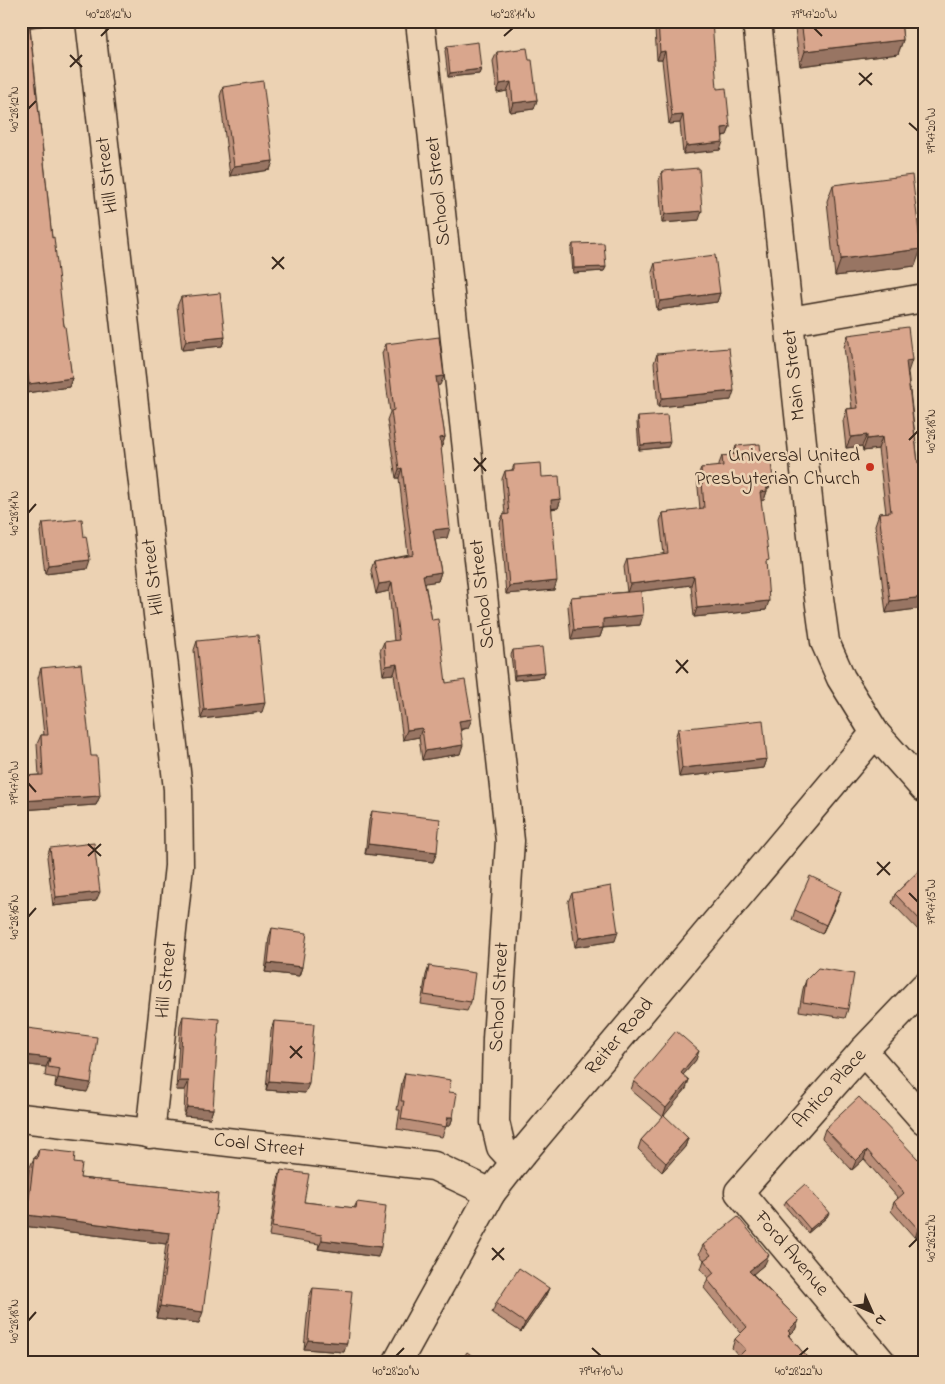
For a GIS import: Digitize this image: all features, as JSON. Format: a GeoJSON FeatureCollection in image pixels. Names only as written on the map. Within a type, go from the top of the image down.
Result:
{"type":"FeatureCollection","features":[{"type":"Feature","properties":{"kind":"street","name":"Hill Street"},"geometry":{"type":"LineString","coordinates":[[90,21],[178,789],[179,866],[150,1134]]}},
{"type":"Feature","properties":{"kind":"street","name":"School Street"},"geometry":{"type":"LineString","coordinates":[[420,21],[510,841],[497,1039],[495,1122],[501,1147],[515,1162]]}},
{"type":"Feature","properties":{"kind":"street","name":"Main Street"},"geometry":{"type":"LineString","coordinates":[[756,21],[825,642],[841,678],[875,734],[924,788]]}},
{"type":"Feature","properties":{"kind":"street"},"geometry":{"type":"LineString","coordinates":[[790,321],[924,298]]}},
{"type":"Feature","properties":{"kind":"street","name":"Reiter Road"},"geometry":{"type":"LineString","coordinates":[[397,1363],[491,1193],[875,734]]}},
{"type":"Feature","properties":{"kind":"street","name":"Antico Place"},"geometry":{"type":"LineString","coordinates":[[739,1192],[863,1051],[924,987]]}},
{"type":"Feature","properties":{"kind":"street"},"geometry":{"type":"LineString","coordinates":[[863,1051],[924,1120]]}},
{"type":"Feature","properties":{"kind":"street","name":"Coal Street"},"geometry":{"type":"LineString","coordinates":[[21,1118],[434,1166],[491,1193]]}},
{"type":"Feature","properties":{"kind":"street","name":"Ford Avenue"},"geometry":{"type":"LineString","coordinates":[[739,1192],[882,1363]]}},
{"type":"Feature","properties":{"kind":"building"},"geometry":{"type":"Polygon","coordinates":[[[21,21],[29,21],[52,238],[54,237],[72,378],[29,384],[21,319],[21,21]]]}},
{"type":"Feature","properties":{"kind":"building"},"geometry":{"type":"Polygon","coordinates":[[[712,21],[717,89],[726,88],[730,127],[722,128],[723,142],[686,146],[683,115],[672,116],[665,51],[660,52],[658,22],[712,21]]]}},
{"type":"Feature","properties":{"kind":"building"},"geometry":{"type":"Polygon","coordinates":[[[801,21],[901,21],[903,40],[805,51],[801,21]]]}},
{"type":"Feature","properties":{"kind":"building"},"geometry":{"type":"Polygon","coordinates":[[[478,42],[481,69],[450,73],[447,46],[478,42]]]}},
{"type":"Feature","properties":{"kind":"building"},"geometry":{"type":"Polygon","coordinates":[[[527,48],[529,60],[532,60],[537,100],[513,103],[511,82],[500,84],[497,52],[527,48]]]}},
{"type":"Feature","properties":{"kind":"building"},"geometry":{"type":"Polygon","coordinates":[[[263,81],[273,161],[234,166],[223,87],[263,81]]]}},
{"type":"Feature","properties":{"kind":"building"},"geometry":{"type":"Polygon","coordinates":[[[699,168],[702,211],[665,214],[662,171],[699,168]]]}},
{"type":"Feature","properties":{"kind":"building"},"geometry":{"type":"Polygon","coordinates":[[[912,175],[921,249],[841,259],[833,185],[912,175]]]}},
{"type":"Feature","properties":{"kind":"building"},"geometry":{"type":"Polygon","coordinates":[[[604,243],[606,267],[574,268],[573,244],[604,243]]]}},
{"type":"Feature","properties":{"kind":"building"},"geometry":{"type":"Polygon","coordinates":[[[715,255],[720,293],[660,301],[655,263],[715,255]]]}},
{"type":"Feature","properties":{"kind":"building"},"geometry":{"type":"Polygon","coordinates":[[[220,293],[225,337],[186,341],[181,297],[220,293]]]}},
{"type":"Feature","properties":{"kind":"building"},"geometry":{"type":"Polygon","coordinates":[[[908,327],[912,360],[906,361],[918,463],[924,463],[924,597],[890,601],[879,513],[891,512],[882,437],[867,439],[867,435],[851,437],[847,409],[858,408],[848,335],[908,327]]]}},
{"type":"Feature","properties":{"kind":"building"},"geometry":{"type":"Polygon","coordinates":[[[439,337],[444,376],[436,377],[445,437],[440,438],[450,528],[433,530],[441,572],[423,575],[432,620],[438,619],[446,683],[465,680],[472,719],[459,721],[463,745],[425,751],[422,728],[407,730],[397,664],[386,666],[384,642],[399,640],[392,582],[379,584],[374,561],[413,554],[402,468],[399,469],[391,411],[394,410],[386,344],[439,337]]]}},
{"type":"Feature","properties":{"kind":"building"},"geometry":{"type":"Polygon","coordinates":[[[729,348],[734,391],[662,398],[657,354],[729,348]]]}},
{"type":"Feature","properties":{"kind":"building"},"geometry":{"type":"Polygon","coordinates":[[[667,415],[670,442],[641,445],[638,417],[667,415]]]}},
{"type":"Feature","properties":{"kind":"building"},"geometry":{"type":"Polygon","coordinates":[[[760,444],[761,455],[770,454],[773,479],[766,479],[767,491],[760,492],[769,560],[766,561],[769,601],[697,608],[694,576],[630,584],[627,559],[668,553],[663,513],[704,508],[701,468],[723,466],[722,456],[737,454],[736,446],[760,444]]]}},
{"type":"Feature","properties":{"kind":"building"},"geometry":{"type":"Polygon","coordinates":[[[541,463],[542,477],[559,476],[561,499],[551,500],[557,581],[509,586],[503,515],[509,514],[505,471],[514,470],[514,465],[541,463]]]}},
{"type":"Feature","properties":{"kind":"building"},"geometry":{"type":"Polygon","coordinates":[[[82,519],[90,560],[48,565],[43,523],[82,519]]]}},
{"type":"Feature","properties":{"kind":"building"},"geometry":{"type":"Polygon","coordinates":[[[641,591],[643,615],[603,619],[603,628],[574,630],[571,597],[641,591]]]}},
{"type":"Feature","properties":{"kind":"building"},"geometry":{"type":"Polygon","coordinates":[[[258,635],[265,703],[204,710],[197,641],[258,635]]]}},
{"type":"Feature","properties":{"kind":"building"},"geometry":{"type":"Polygon","coordinates":[[[542,647],[545,672],[515,675],[513,650],[542,647]]]}},
{"type":"Feature","properties":{"kind":"building"},"geometry":{"type":"Polygon","coordinates":[[[81,664],[91,756],[97,756],[100,796],[21,801],[21,776],[43,775],[41,735],[48,735],[41,668],[81,664]]]}},
{"type":"Feature","properties":{"kind":"building"},"geometry":{"type":"Polygon","coordinates":[[[763,720],[767,759],[682,768],[678,729],[763,720]]]}},
{"type":"Feature","properties":{"kind":"building"},"geometry":{"type":"Polygon","coordinates":[[[372,811],[440,819],[437,852],[368,844],[372,811]]]}},
{"type":"Feature","properties":{"kind":"building"},"geometry":{"type":"Polygon","coordinates":[[[94,843],[100,892],[56,897],[50,848],[94,843]]]}},
{"type":"Feature","properties":{"kind":"building"},"geometry":{"type":"Polygon","coordinates":[[[924,866],[924,924],[895,894],[924,866]]]}},
{"type":"Feature","properties":{"kind":"building"},"geometry":{"type":"Polygon","coordinates":[[[810,876],[841,891],[826,925],[795,910],[810,876]]]}},
{"type":"Feature","properties":{"kind":"building"},"geometry":{"type":"Polygon","coordinates":[[[611,886],[618,932],[579,938],[572,893],[611,886]]]}},
{"type":"Feature","properties":{"kind":"building"},"geometry":{"type":"Polygon","coordinates":[[[272,928],[307,933],[302,967],[268,963],[272,928]]]}},
{"type":"Feature","properties":{"kind":"building"},"geometry":{"type":"Polygon","coordinates":[[[429,966],[475,973],[471,1002],[424,995],[429,966]]]}},
{"type":"Feature","properties":{"kind":"building"},"geometry":{"type":"Polygon","coordinates":[[[818,968],[854,974],[848,1009],[803,1002],[806,980],[818,968]]]}},
{"type":"Feature","properties":{"kind":"building"},"geometry":{"type":"Polygon","coordinates":[[[183,1016],[219,1019],[213,1109],[187,1107],[189,1081],[179,1081],[183,1016]]]}},
{"type":"Feature","properties":{"kind":"building"},"geometry":{"type":"Polygon","coordinates":[[[274,1021],[314,1024],[309,1084],[269,1081],[274,1021]]]}},
{"type":"Feature","properties":{"kind":"building"},"geometry":{"type":"Polygon","coordinates":[[[27,1028],[97,1037],[91,1083],[58,1078],[60,1069],[48,1067],[50,1058],[23,1055],[27,1028]]]}},
{"type":"Feature","properties":{"kind":"building"},"geometry":{"type":"Polygon","coordinates":[[[676,1031],[699,1051],[681,1073],[689,1080],[666,1108],[634,1081],[676,1031]]]}},
{"type":"Feature","properties":{"kind":"building"},"geometry":{"type":"Polygon","coordinates":[[[405,1073],[451,1080],[449,1092],[457,1093],[453,1117],[448,1117],[446,1127],[401,1119],[404,1101],[401,1101],[405,1073]]]}},
{"type":"Feature","properties":{"kind":"building"},"geometry":{"type":"Polygon","coordinates":[[[859,1097],[918,1159],[920,1157],[924,1162],[924,1224],[918,1229],[894,1202],[904,1193],[867,1150],[856,1161],[825,1129],[859,1097]]]}},
{"type":"Feature","properties":{"kind":"building"},"geometry":{"type":"Polygon","coordinates":[[[664,1115],[688,1138],[666,1163],[641,1140],[664,1115]]]}},
{"type":"Feature","properties":{"kind":"building"},"geometry":{"type":"Polygon","coordinates":[[[39,1149],[75,1153],[74,1163],[82,1164],[80,1178],[218,1194],[203,1312],[160,1306],[170,1233],[27,1215],[34,1158],[37,1159],[39,1149]]]}},
{"type":"Feature","properties":{"kind":"building"},"geometry":{"type":"Polygon","coordinates":[[[281,1170],[309,1174],[304,1202],[356,1208],[357,1202],[386,1206],[381,1247],[322,1240],[322,1235],[272,1227],[281,1170]]]}},
{"type":"Feature","properties":{"kind":"building"},"geometry":{"type":"Polygon","coordinates":[[[805,1184],[829,1213],[810,1229],[786,1201],[805,1184]]]}},
{"type":"Feature","properties":{"kind":"building"},"geometry":{"type":"Polygon","coordinates":[[[738,1217],[769,1255],[749,1271],[799,1320],[788,1331],[790,1333],[788,1335],[812,1363],[742,1363],[737,1358],[746,1349],[735,1339],[747,1327],[707,1279],[714,1273],[704,1260],[711,1255],[703,1245],[738,1217]]]}},
{"type":"Feature","properties":{"kind":"building"},"geometry":{"type":"Polygon","coordinates":[[[519,1268],[549,1288],[525,1323],[496,1303],[519,1268]]]}},
{"type":"Feature","properties":{"kind":"building"},"geometry":{"type":"Polygon","coordinates":[[[313,1288],[352,1291],[347,1343],[308,1340],[313,1288]]]}},
{"type":"Feature","properties":{"kind":"building"},"geometry":{"type":"Polygon","coordinates":[[[467,1352],[482,1363],[460,1363],[467,1352]]]}},
{"type":"Feature","properties":{"kind":"place","name":"Universal United Presbyterian Church"},"geometry":{"type":"Point","coordinates":[870,467]}}]}
